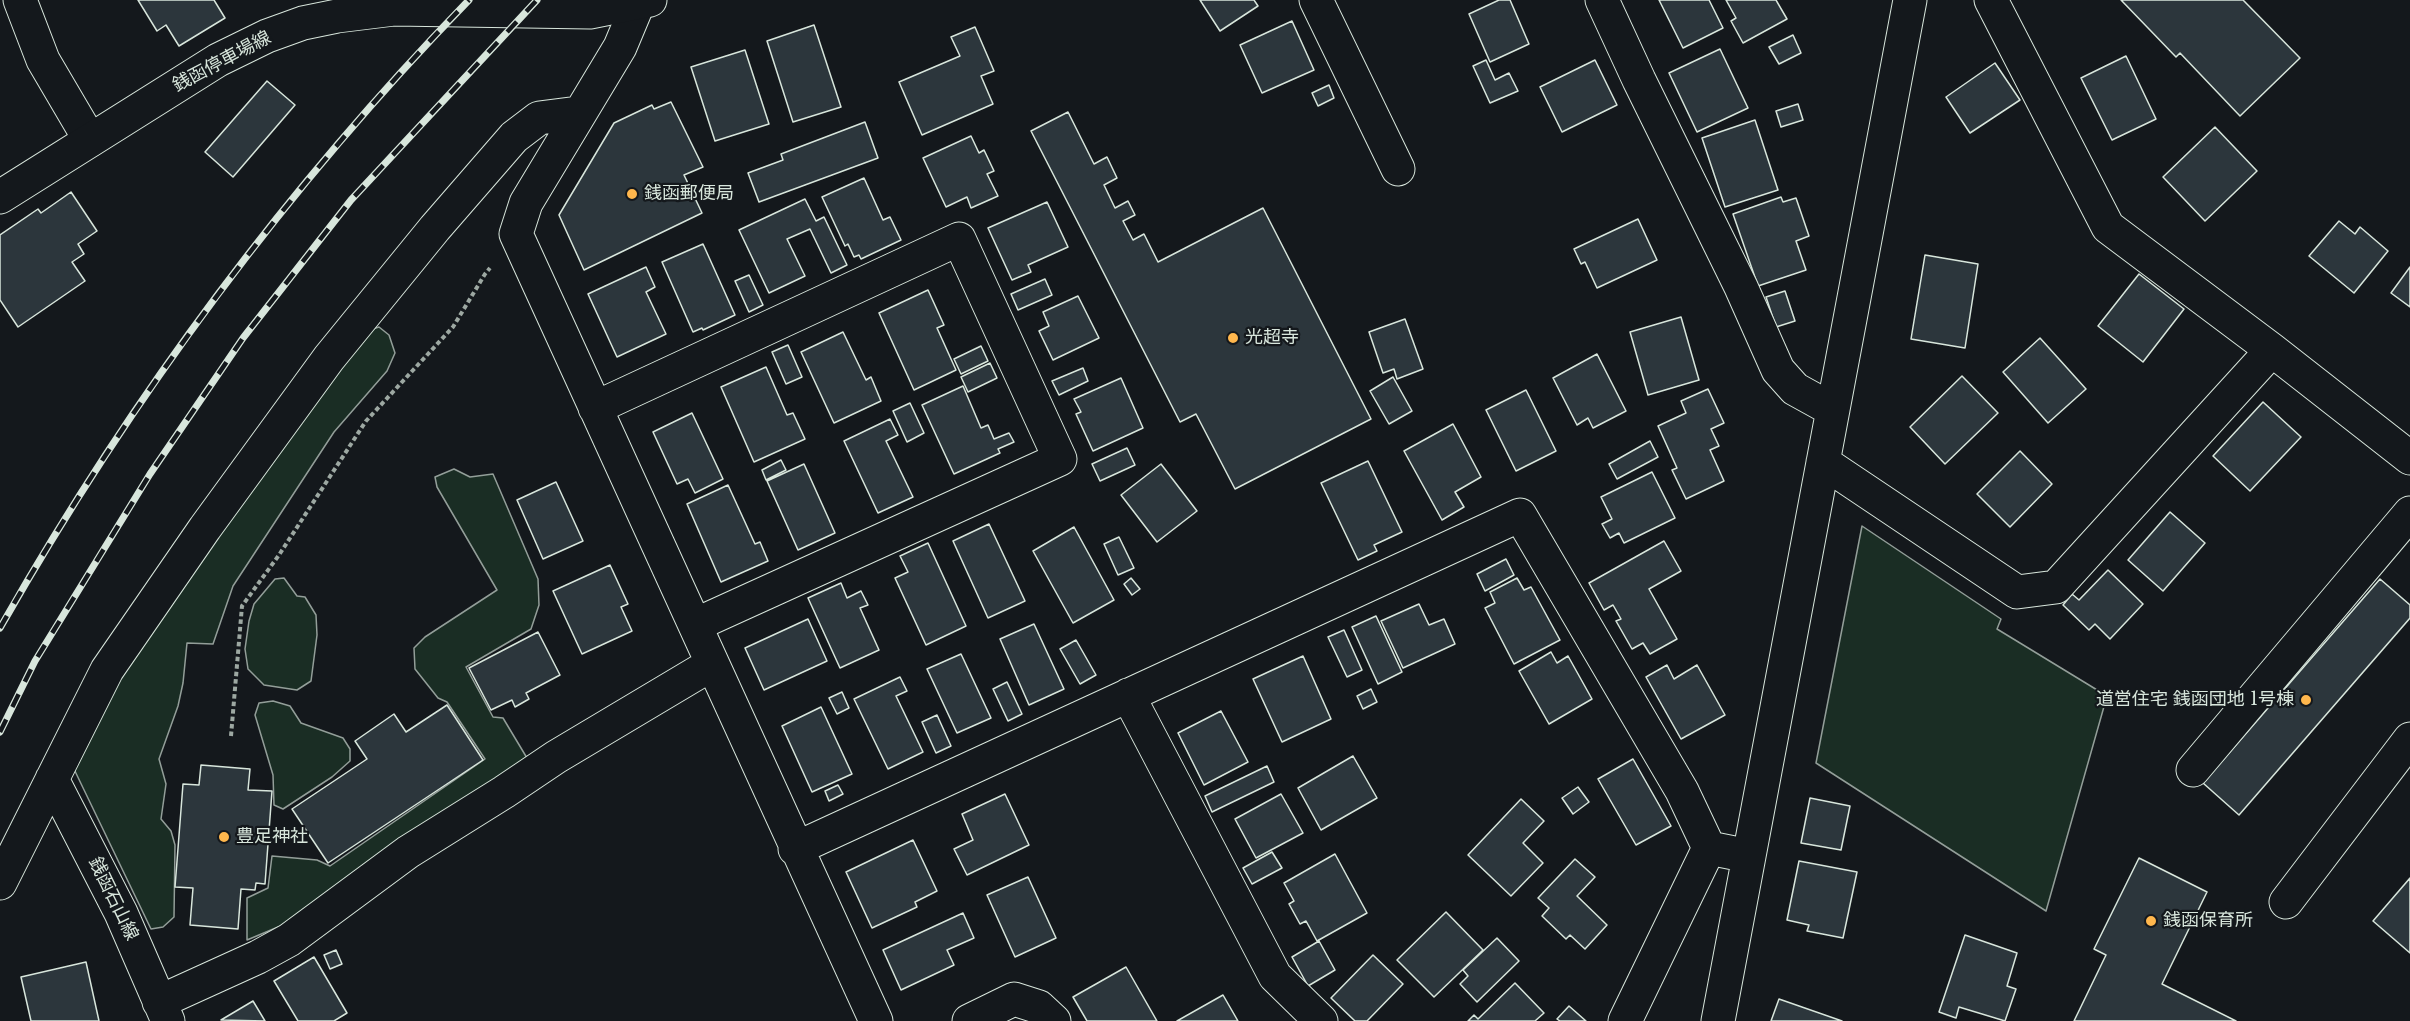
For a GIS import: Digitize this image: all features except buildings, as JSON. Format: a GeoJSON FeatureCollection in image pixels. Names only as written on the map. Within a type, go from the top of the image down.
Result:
{"type":"FeatureCollection","features":[{"type":"Feature","properties":{"kind":"street"},"geometry":{"type":"LineString","coordinates":[[20,0],[43,60],[90,140]]}},
{"type":"Feature","properties":{"kind":"street"},"geometry":{"type":"LineString","coordinates":[[1316,0],[1398,169]]}},
{"type":"Feature","properties":{"kind":"street"},"geometry":{"type":"LineString","coordinates":[[1602,0],[1741,287],[1778,370],[1794,389],[1833,410]]}},
{"type":"Feature","properties":{"kind":"street"},"geometry":{"type":"LineString","coordinates":[[1718,1021],[1910,0]]}},
{"type":"Feature","properties":{"kind":"street"},"geometry":{"type":"LineString","coordinates":[[1991,0],[2108,227],[2272,350],[2410,458]]}},
{"type":"Feature","properties":{"kind":"street"},"geometry":{"type":"LineString","coordinates":[[644,2],[620,47],[525,203],[516,234],[795,849],[876,1021]]}},
{"type":"Feature","properties":{"kind":"street","name":"銭函停車場線"},"geometry":{"type":"LineString","coordinates":[[0,197],[227,56],[267,36],[305,12],[336,16],[394,9],[590,12],[644,2]]}},
{"type":"Feature","properties":{"kind":"street"},"geometry":{"type":"LineString","coordinates":[[0,883],[108,670],[205,528],[329,358],[435,228],[514,137],[539,118],[578,113]]}},
{"type":"Feature","properties":{"kind":"street"},"geometry":{"type":"LineString","coordinates":[[595,408],[959,239],[1060,459],[695,625]]}},
{"type":"Feature","properties":{"kind":"street"},"geometry":{"type":"LineString","coordinates":[[1823,462],[2017,591],[2056,587],[2272,350]]}},
{"type":"Feature","properties":{"kind":"street"},"geometry":{"type":"LineString","coordinates":[[2193,770],[2410,513]]}},
{"type":"Feature","properties":{"kind":"street"},"geometry":{"type":"LineString","coordinates":[[795,849],[1520,515],[1682,791],[1709,848]]}},
{"type":"Feature","properties":{"kind":"street"},"geometry":{"type":"LineString","coordinates":[[164,1011],[289,940],[408,852],[556,757],[712,663]]}},
{"type":"Feature","properties":{"kind":"street"},"geometry":{"type":"LineString","coordinates":[[1128,695],[1275,976],[1321,1021]]}},
{"type":"Feature","properties":{"kind":"street"},"geometry":{"type":"LineString","coordinates":[[2286,902],[2410,739]]}},
{"type":"Feature","properties":{"kind":"street","name":"銭函石山線"},"geometry":{"type":"LineString","coordinates":[[52,779],[121,913],[164,1011]]}},
{"type":"Feature","properties":{"kind":"street"},"geometry":{"type":"LineString","coordinates":[[1709,848],[1749,856]]}},
{"type":"Feature","properties":{"kind":"street"},"geometry":{"type":"LineString","coordinates":[[1625,1021],[1709,848]]}},
{"type":"Feature","properties":{"kind":"street"},"geometry":{"type":"LineString","coordinates":[[969,1021],[1014,999],[1039,1007],[1054,1021]]}},
{"type":"Feature","properties":{"kind":"path"},"geometry":{"type":"LineString","coordinates":[[231,736],[242,606],[279,555],[366,421],[453,327],[484,274]]}},
{"type":"Feature","properties":{"kind":"green space"},"geometry":{"type":"Polygon","coordinates":[[[379,327],[389,335],[395,353],[387,371],[334,432],[233,586],[213,644],[187,643],[178,706],[159,759],[166,784],[161,819],[171,831],[175,845],[174,917],[163,927],[151,929],[73,767],[119,674],[366,331],[379,327]]]}},
{"type":"Feature","properties":{"kind":"green space"},"geometry":{"type":"Polygon","coordinates":[[[454,469],[470,477],[493,474],[538,579],[539,605],[531,629],[466,667],[493,717],[503,718],[527,758],[290,922],[247,940],[247,898],[268,888],[272,856],[317,860],[330,866],[485,759],[447,702],[438,698],[415,669],[414,648],[425,637],[497,590],[437,487],[435,477],[454,469]]]}},
{"type":"Feature","properties":{"kind":"green space"},"geometry":{"type":"Polygon","coordinates":[[[1862,526],[2001,619],[1997,629],[2107,696],[2046,911],[1816,763],[1862,526]]]}},
{"type":"Feature","properties":{"kind":"green space"},"geometry":{"type":"Polygon","coordinates":[[[284,578],[297,596],[305,597],[316,615],[317,635],[311,681],[297,690],[264,685],[248,669],[245,649],[254,604],[275,579],[284,578]]]}},
{"type":"Feature","properties":{"kind":"green space"},"geometry":{"type":"Polygon","coordinates":[[[273,701],[290,706],[301,723],[343,738],[350,749],[350,761],[332,777],[283,809],[274,805],[273,775],[255,715],[259,703],[273,701]]]}},
{"type":"Feature","properties":{"kind":"railway"},"geometry":{"type":"LineString","coordinates":[[0,628],[102,460],[215,299],[337,145],[469,0]]}},
{"type":"Feature","properties":{"kind":"railway"},"geometry":{"type":"LineString","coordinates":[[0,732],[35,661],[150,474],[243,338],[351,200],[537,0]]}},
{"type":"Feature","properties":{"kind":"place","name":"銭函郵便局"},"geometry":{"type":"Point","coordinates":[632,194]}},
{"type":"Feature","properties":{"kind":"place","name":"光超寺"},"geometry":{"type":"Point","coordinates":[1233,338]}},
{"type":"Feature","properties":{"kind":"place","name":"道営住宅 銭函団地 1号棟"},"geometry":{"type":"Point","coordinates":[2306,700]}},
{"type":"Feature","properties":{"kind":"place","name":"豊足神社"},"geometry":{"type":"Point","coordinates":[224,837]}},
{"type":"Feature","properties":{"kind":"place","name":"銭函保育所"},"geometry":{"type":"Point","coordinates":[2151,921]}}]}
